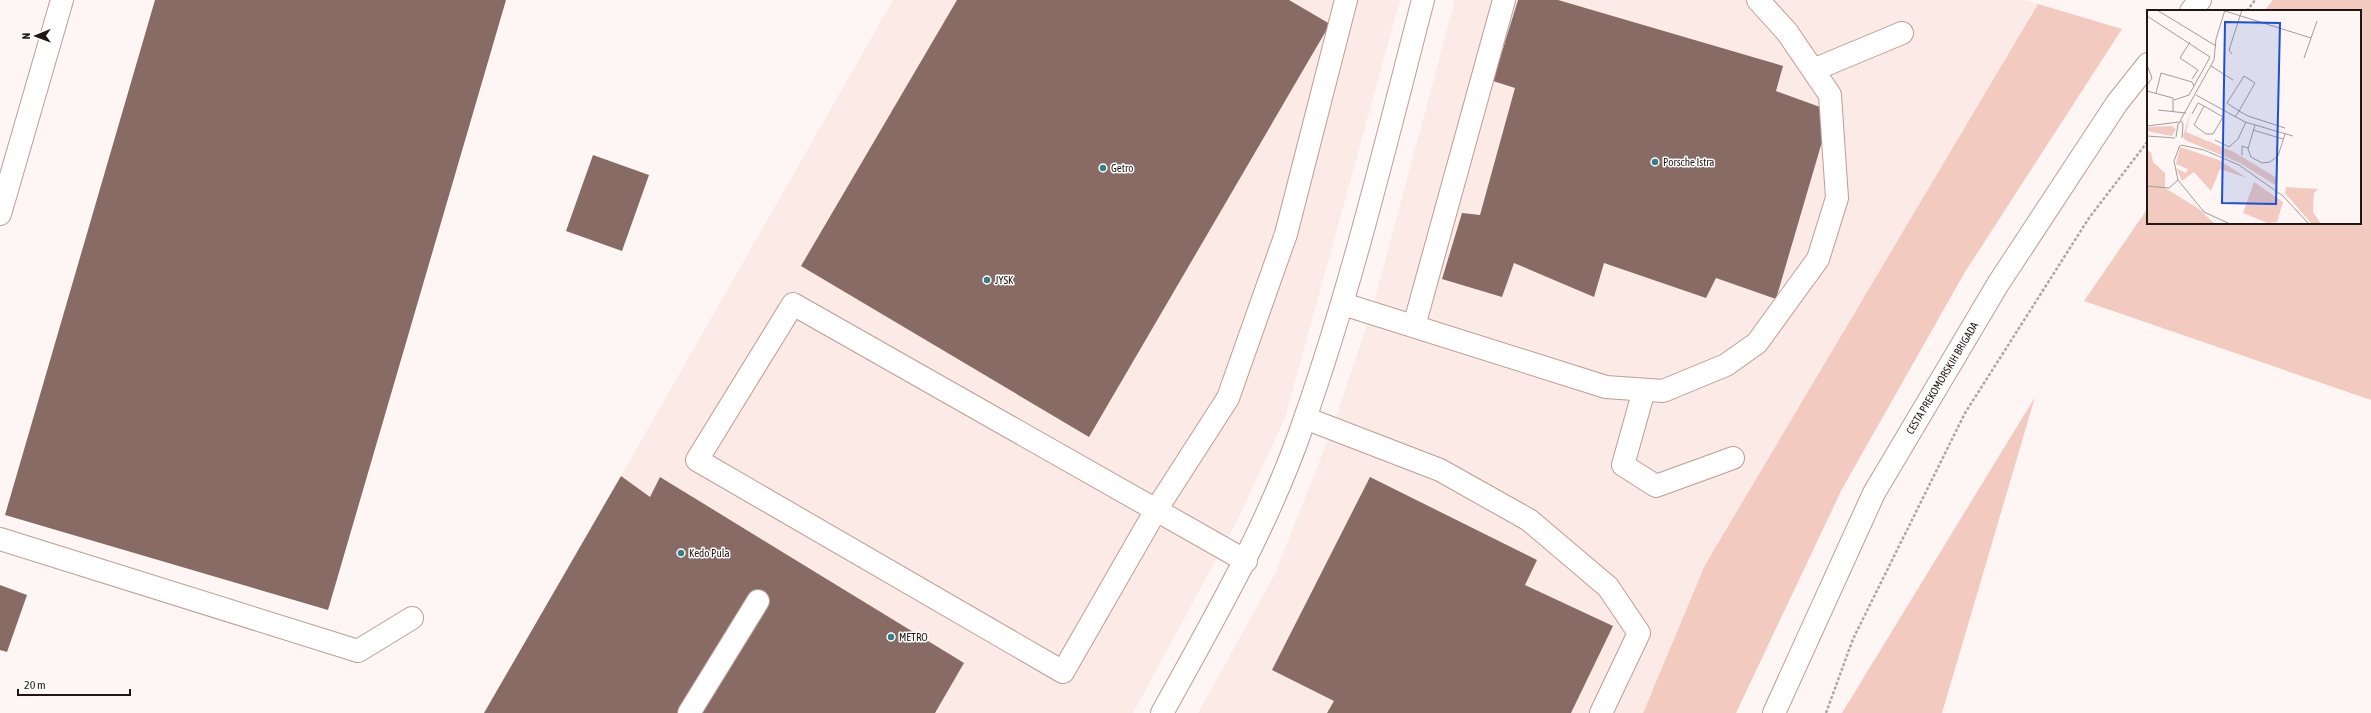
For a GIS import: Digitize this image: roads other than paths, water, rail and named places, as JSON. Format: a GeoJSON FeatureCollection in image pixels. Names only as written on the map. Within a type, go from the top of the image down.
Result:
{"type":"FeatureCollection","features":[{"type":"Feature","properties":{"kind":"street"},"geometry":{"type":"LineString","coordinates":[[0,214],[62,0]]}},
{"type":"Feature","properties":{"kind":"street"},"geometry":{"type":"LineString","coordinates":[[1246,561],[1156,510],[793,304],[697,460],[1063,672],[1156,510],[1228,398],[1286,234],[1346,0]]}},
{"type":"Feature","properties":{"kind":"street"},"geometry":{"type":"LineString","coordinates":[[1162,713],[1246,561],[1305,418],[1343,304],[1423,0]]}},
{"type":"Feature","properties":{"kind":"street"},"geometry":{"type":"LineString","coordinates":[[1414,326],[1504,0]]}},
{"type":"Feature","properties":{"kind":"street"},"geometry":{"type":"LineString","coordinates":[[1343,304],[1606,387],[1663,391],[1726,365],[1757,343],[1818,259],[1837,198],[1830,95],[1787,32],[1758,0]]}},
{"type":"Feature","properties":{"kind":"street"},"geometry":{"type":"LineString","coordinates":[[2192,10],[2200,0]]}},
{"type":"Feature","properties":{"kind":"street"},"geometry":{"type":"LineString","coordinates":[[1813,70],[1902,33]]}},
{"type":"Feature","properties":{"kind":"street","name":"CESTA PREKOMORSKIH BRIGADA"},"geometry":{"type":"LineString","coordinates":[[1774,713],[1874,494],[1998,284],[2117,103],[2147,65]]}},
{"type":"Feature","properties":{"kind":"street"},"geometry":{"type":"LineString","coordinates":[[1644,390],[1623,466],[1656,486],[1733,458]]}},
{"type":"Feature","properties":{"kind":"street"},"geometry":{"type":"LineString","coordinates":[[1305,418],[1440,470],[1529,520],[1608,587],[1639,633],[1601,713]]}},
{"type":"Feature","properties":{"kind":"street"},"geometry":{"type":"LineString","coordinates":[[0,539],[358,651],[412,618]]}},
{"type":"Feature","properties":{"kind":"street"},"geometry":{"type":"LineString","coordinates":[[690,713],[758,601]]}},
{"type":"Feature","properties":{"kind":"place","name":"Porsche Istra"},"geometry":{"type":"Point","coordinates":[1655,162]}},
{"type":"Feature","properties":{"kind":"place","name":"Getro"},"geometry":{"type":"Point","coordinates":[1103,168]}},
{"type":"Feature","properties":{"kind":"place","name":"JYSK"},"geometry":{"type":"Point","coordinates":[987,280]}},
{"type":"Feature","properties":{"kind":"place","name":"Kedo Pula"},"geometry":{"type":"Point","coordinates":[681,553]}},
{"type":"Feature","properties":{"kind":"place","name":"METRO"},"geometry":{"type":"Point","coordinates":[891,637]}}]}
